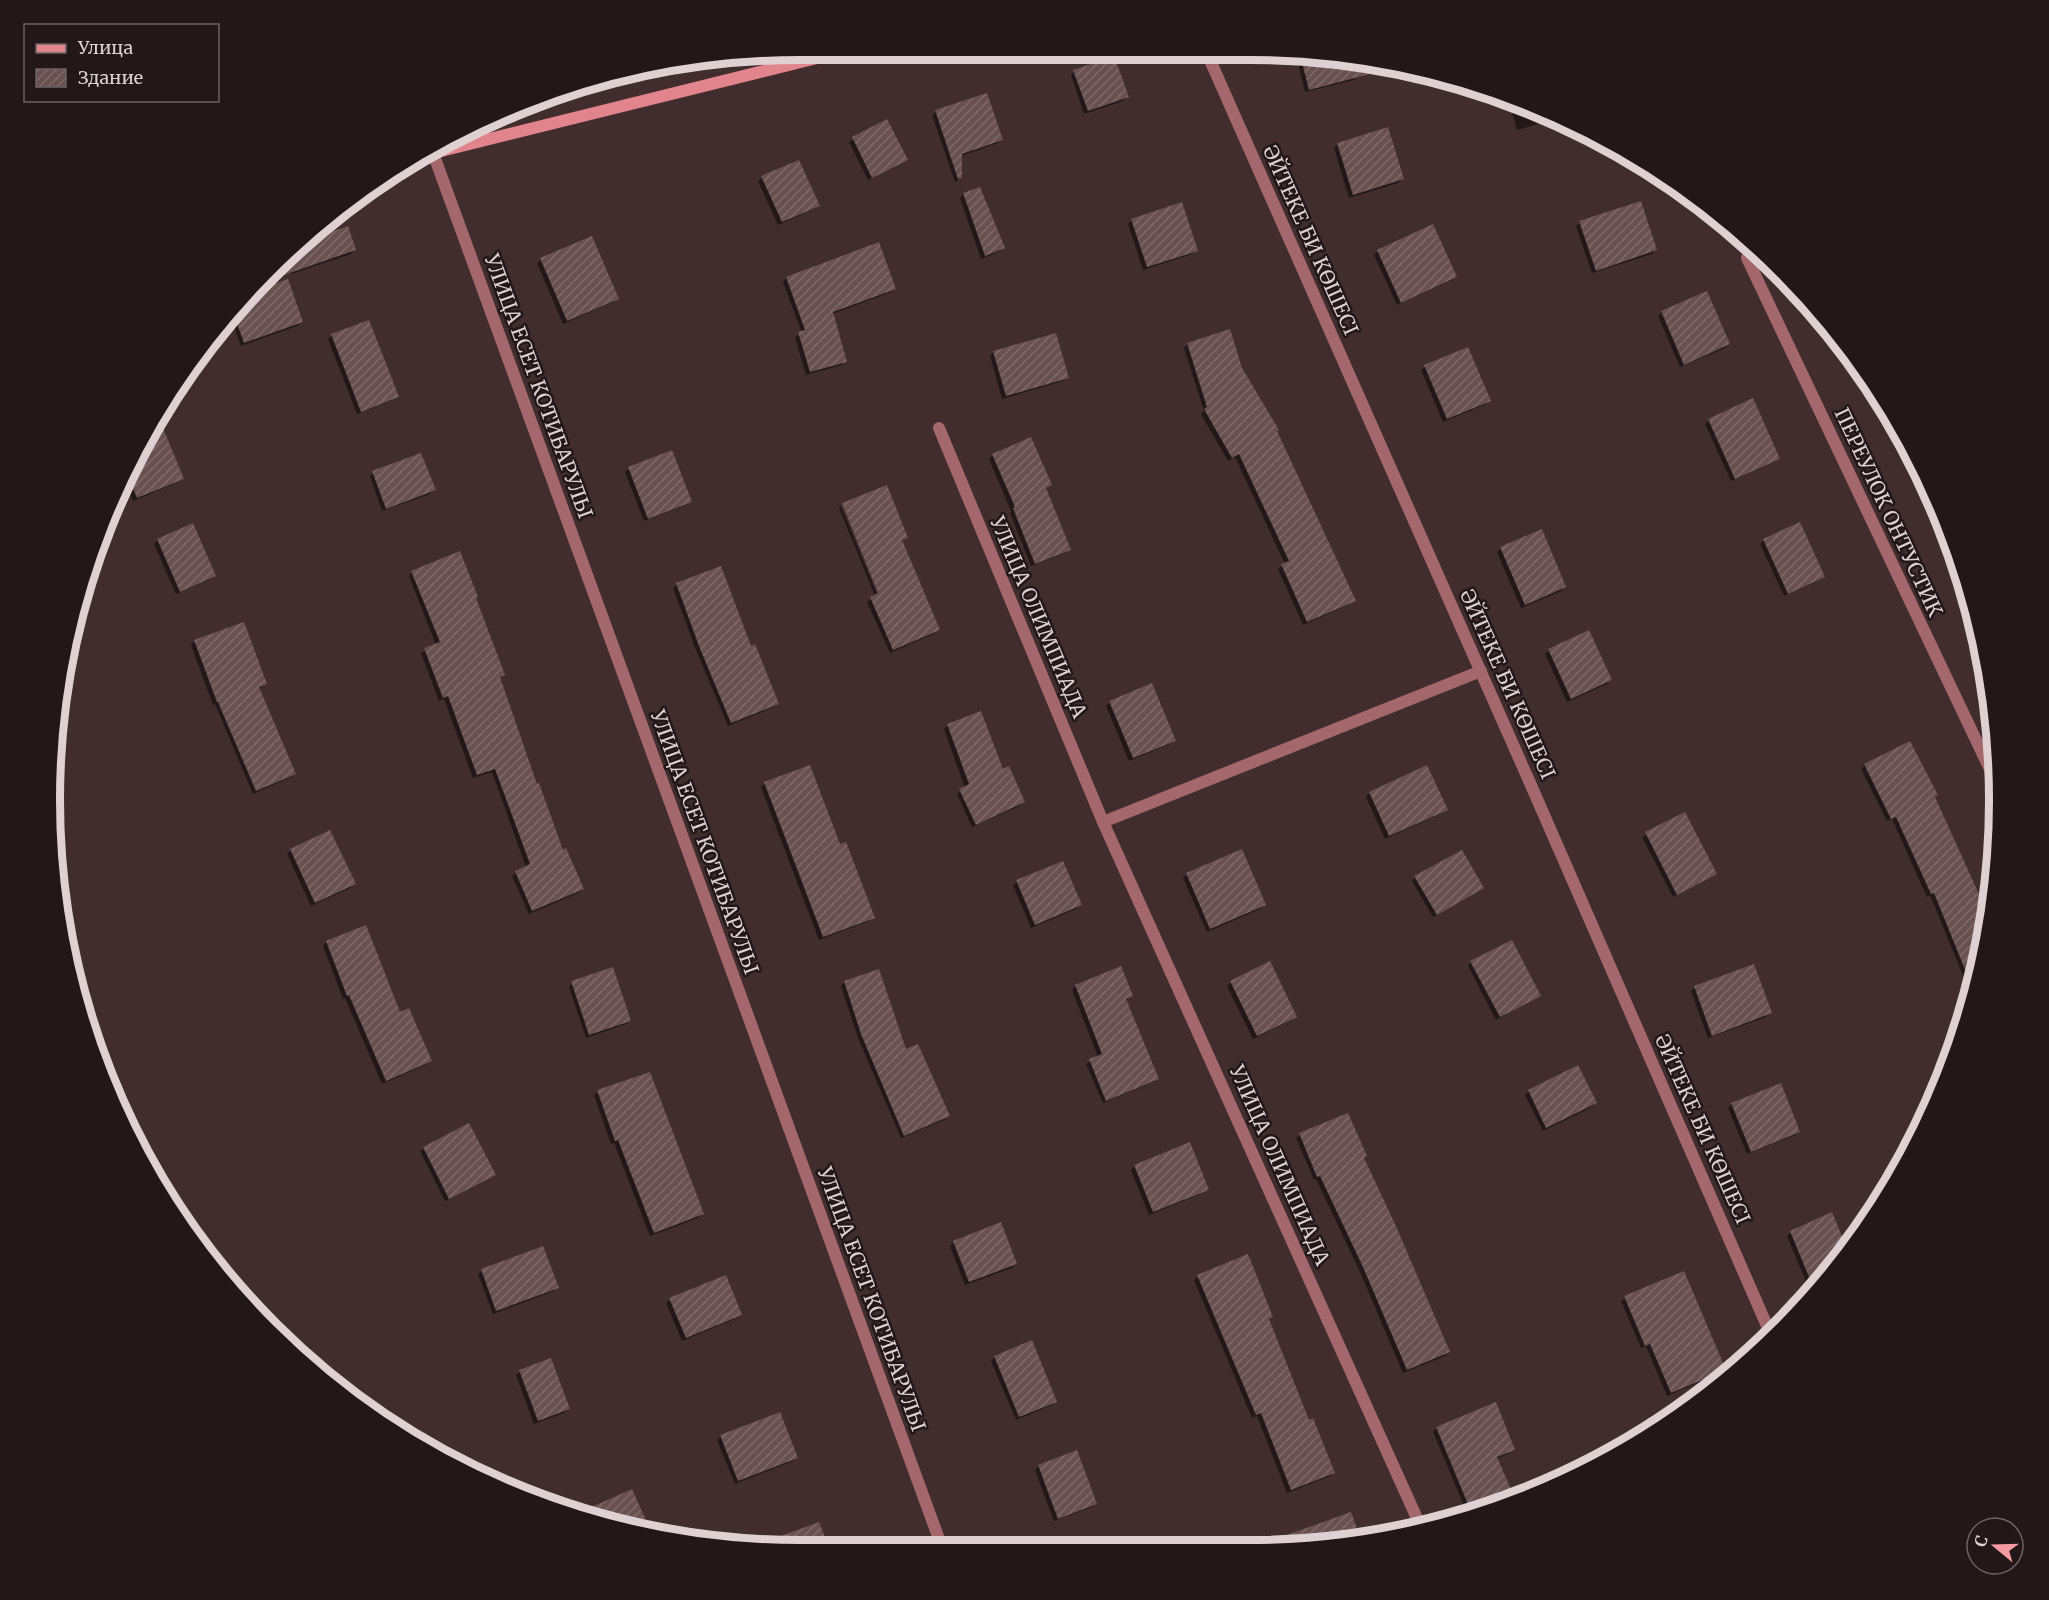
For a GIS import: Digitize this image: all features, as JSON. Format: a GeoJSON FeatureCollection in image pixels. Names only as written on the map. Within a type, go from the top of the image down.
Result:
{"type":"FeatureCollection","features":[{"type":"Feature","properties":{"kind":"main road"},"geometry":{"type":"LineString","coordinates":[[459,144],[807,60]]}},
{"type":"Feature","properties":{"kind":"street","name":"ӘЙТЕКЕ БИ КӨШЕСІ"},"geometry":{"type":"LineString","coordinates":[[1210,60],[1481,671],[1768,1327]]}},
{"type":"Feature","properties":{"kind":"street","name":"УЛИЦА ЕСЕТ КОТИБАРУЛЫ"},"geometry":{"type":"LineString","coordinates":[[434,157],[939,1540]]}},
{"type":"Feature","properties":{"kind":"street","name":"ПЕРЕУЛОК ОНТУСТИК"},"geometry":{"type":"LineString","coordinates":[[1747,258],[1988,765]]}},
{"type":"Feature","properties":{"kind":"street","name":"УЛИЦА ОЛИМПИАДА"},"geometry":{"type":"LineString","coordinates":[[939,428],[1103,822],[1418,1520]]}},
{"type":"Feature","properties":{"kind":"street"},"geometry":{"type":"LineString","coordinates":[[1103,822],[1481,671]]}},
{"type":"Feature","properties":{"kind":"building"},"geometry":{"type":"Polygon","coordinates":[[[1102,60],[1115,60],[1129,97],[1088,111],[1073,70],[1102,60]]]}},
{"type":"Feature","properties":{"kind":"building"},"geometry":{"type":"Polygon","coordinates":[[[1302,62],[1379,72],[1309,90],[1302,62]]]}},
{"type":"Feature","properties":{"kind":"building"},"geometry":{"type":"Polygon","coordinates":[[[987,93],[1003,140],[962,154],[962,178],[958,179],[935,110],[987,93]]]}},
{"type":"Feature","properties":{"kind":"building"},"geometry":{"type":"Polygon","coordinates":[[[887,119],[908,160],[872,178],[852,137],[887,119]]]}},
{"type":"Feature","properties":{"kind":"building"},"geometry":{"type":"Polygon","coordinates":[[[1388,127],[1404,179],[1353,195],[1337,143],[1388,127]]]}},
{"type":"Feature","properties":{"kind":"building"},"geometry":{"type":"Polygon","coordinates":[[[799,160],[820,206],[782,222],[761,176],[799,160]]]}},
{"type":"Feature","properties":{"kind":"building"},"geometry":{"type":"Polygon","coordinates":[[[980,187],[1005,248],[985,256],[963,193],[980,187]]]}},
{"type":"Feature","properties":{"kind":"building"},"geometry":{"type":"Polygon","coordinates":[[[1641,201],[1657,250],[1596,271],[1579,221],[1641,201]]]}},
{"type":"Feature","properties":{"kind":"building"},"geometry":{"type":"Polygon","coordinates":[[[1182,202],[1198,251],[1147,267],[1131,219],[1182,202]]]}},
{"type":"Feature","properties":{"kind":"building"},"geometry":{"type":"Polygon","coordinates":[[[1433,224],[1457,277],[1401,303],[1377,250],[1433,224]]]}},
{"type":"Feature","properties":{"kind":"building"},"geometry":{"type":"Polygon","coordinates":[[[348,226],[356,250],[276,278],[312,244],[324,234],[348,226]]]}},
{"type":"Feature","properties":{"kind":"building"},"geometry":{"type":"Polygon","coordinates":[[[592,236],[619,299],[567,321],[540,258],[592,236]]]}},
{"type":"Feature","properties":{"kind":"building"},"geometry":{"type":"Polygon","coordinates":[[[879,242],[896,289],[833,312],[847,362],[810,372],[798,332],[805,330],[786,277],[879,242]]]}},
{"type":"Feature","properties":{"kind":"building"},"geometry":{"type":"Polygon","coordinates":[[[288,279],[303,322],[244,343],[236,321],[268,286],[288,279]]]}},
{"type":"Feature","properties":{"kind":"building"},"geometry":{"type":"Polygon","coordinates":[[[1707,291],[1730,344],[1684,365],[1661,311],[1707,291]]]}},
{"type":"Feature","properties":{"kind":"building"},"geometry":{"type":"Polygon","coordinates":[[[369,320],[399,397],[361,412],[331,334],[369,320]]]}},
{"type":"Feature","properties":{"kind":"building"},"geometry":{"type":"Polygon","coordinates":[[[1230,329],[1242,368],[1279,430],[1277,431],[1356,601],[1307,622],[1281,564],[1289,561],[1239,454],[1232,458],[1204,409],[1207,407],[1187,343],[1230,329]]]}},
{"type":"Feature","properties":{"kind":"building"},"geometry":{"type":"Polygon","coordinates":[[[1056,333],[1069,378],[1006,396],[993,351],[1056,333]]]}},
{"type":"Feature","properties":{"kind":"building"},"geometry":{"type":"Polygon","coordinates":[[[1468,347],[1491,401],[1447,419],[1424,365],[1468,347]]]}},
{"type":"Feature","properties":{"kind":"building"},"geometry":{"type":"Polygon","coordinates":[[[1753,398],[1780,459],[1735,479],[1708,419],[1753,398]]]}},
{"type":"Feature","properties":{"kind":"building"},"geometry":{"type":"Polygon","coordinates":[[[163,428],[184,479],[137,498],[131,484],[159,430],[163,428]]]}},
{"type":"Feature","properties":{"kind":"building"},"geometry":{"type":"Polygon","coordinates":[[[1031,437],[1052,485],[1046,488],[1071,550],[1035,564],[1013,508],[1015,507],[992,454],[1031,437]]]}},
{"type":"Feature","properties":{"kind":"building"},"geometry":{"type":"Polygon","coordinates":[[[672,450],[692,502],[648,519],[628,467],[672,450]]]}},
{"type":"Feature","properties":{"kind":"building"},"geometry":{"type":"Polygon","coordinates":[[[421,453],[436,490],[386,509],[372,471],[421,453]]]}},
{"type":"Feature","properties":{"kind":"building"},"geometry":{"type":"Polygon","coordinates":[[[887,485],[908,538],[902,540],[940,630],[893,650],[870,597],[878,593],[842,503],[887,485]]]}},
{"type":"Feature","properties":{"kind":"building"},"geometry":{"type":"Polygon","coordinates":[[[1800,522],[1825,577],[1788,594],[1763,539],[1800,522]]]}},
{"type":"Feature","properties":{"kind":"building"},"geometry":{"type":"Polygon","coordinates":[[[193,523],[216,576],[180,592],[157,539],[193,523]]]}},
{"type":"Feature","properties":{"kind":"building"},"geometry":{"type":"Polygon","coordinates":[[[1542,529],[1566,587],[1525,605],[1500,547],[1542,529]]]}},
{"type":"Feature","properties":{"kind":"building"},"geometry":{"type":"Polygon","coordinates":[[[460,551],[505,675],[500,677],[537,784],[539,783],[563,850],[566,848],[584,889],[532,911],[515,871],[530,864],[495,769],[477,775],[448,696],[443,698],[424,648],[440,642],[411,571],[460,551]]]}},
{"type":"Feature","properties":{"kind":"building"},"geometry":{"type":"Polygon","coordinates":[[[721,566],[751,646],[755,644],[779,704],[731,723],[676,583],[721,566]]]}},
{"type":"Feature","properties":{"kind":"building"},"geometry":{"type":"Polygon","coordinates":[[[244,622],[267,684],[259,687],[296,774],[256,791],[217,702],[194,640],[244,622]]]}},
{"type":"Feature","properties":{"kind":"building"},"geometry":{"type":"Polygon","coordinates":[[[1589,630],[1612,680],[1571,699],[1548,649],[1589,630]]]}},
{"type":"Feature","properties":{"kind":"building"},"geometry":{"type":"Polygon","coordinates":[[[1152,683],[1176,741],[1133,758],[1109,701],[1152,683]]]}},
{"type":"Feature","properties":{"kind":"building"},"geometry":{"type":"Polygon","coordinates":[[[981,711],[1003,769],[1009,766],[1025,802],[976,825],[959,789],[969,784],[947,724],[981,711]]]}},
{"type":"Feature","properties":{"kind":"building"},"geometry":{"type":"Polygon","coordinates":[[[1910,741],[1938,795],[1935,797],[1982,901],[1968,976],[1934,893],[1931,894],[1896,817],[1891,819],[1864,764],[1910,741]]]}},
{"type":"Feature","properties":{"kind":"building"},"geometry":{"type":"Polygon","coordinates":[[[810,765],[840,844],[846,842],[875,918],[823,937],[764,782],[810,765]]]}},
{"type":"Feature","properties":{"kind":"building"},"geometry":{"type":"Polygon","coordinates":[[[1427,765],[1448,810],[1389,836],[1369,792],[1427,765]]]}},
{"type":"Feature","properties":{"kind":"building"},"geometry":{"type":"Polygon","coordinates":[[[1685,812],[1717,874],[1677,895],[1645,832],[1685,812]]]}},
{"type":"Feature","properties":{"kind":"building"},"geometry":{"type":"Polygon","coordinates":[[[330,830],[356,884],[315,903],[290,849],[330,830]]]}},
{"type":"Feature","properties":{"kind":"building"},"geometry":{"type":"Polygon","coordinates":[[[1242,849],[1266,905],[1210,929],[1186,873],[1242,849]]]}},
{"type":"Feature","properties":{"kind":"building"},"geometry":{"type":"Polygon","coordinates":[[[1462,850],[1484,888],[1437,915],[1414,876],[1462,850]]]}},
{"type":"Feature","properties":{"kind":"building"},"geometry":{"type":"Polygon","coordinates":[[[1063,861],[1082,905],[1035,925],[1016,880],[1063,861]]]}},
{"type":"Feature","properties":{"kind":"building"},"geometry":{"type":"Polygon","coordinates":[[[366,925],[400,1012],[409,1008],[432,1061],[386,1081],[349,995],[347,996],[326,941],[366,925]]]}},
{"type":"Feature","properties":{"kind":"building"},"geometry":{"type":"Polygon","coordinates":[[[1512,940],[1541,996],[1500,1017],[1470,961],[1512,940]]]}},
{"type":"Feature","properties":{"kind":"building"},"geometry":{"type":"Polygon","coordinates":[[[1270,961],[1297,1017],[1257,1036],[1230,981],[1270,961]]]}},
{"type":"Feature","properties":{"kind":"building"},"geometry":{"type":"Polygon","coordinates":[[[1754,964],[1772,1013],[1712,1036],[1694,986],[1754,964]]]}},
{"type":"Feature","properties":{"kind":"building"},"geometry":{"type":"Polygon","coordinates":[[[1121,966],[1133,996],[1126,999],[1159,1079],[1106,1101],[1089,1059],[1102,1054],[1075,985],[1121,966]]]}},
{"type":"Feature","properties":{"kind":"building"},"geometry":{"type":"Polygon","coordinates":[[[613,967],[631,1021],[589,1035],[571,981],[613,967]]]}},
{"type":"Feature","properties":{"kind":"building"},"geometry":{"type":"Polygon","coordinates":[[[879,969],[906,1049],[918,1044],[950,1116],[904,1136],[861,1034],[844,981],[879,969]]]}},
{"type":"Feature","properties":{"kind":"building"},"geometry":{"type":"Polygon","coordinates":[[[1578,1065],[1597,1103],[1546,1128],[1528,1090],[1578,1065]]]}},
{"type":"Feature","properties":{"kind":"building"},"geometry":{"type":"Polygon","coordinates":[[[650,1072],[704,1214],[654,1233],[618,1140],[615,1141],[597,1090],[650,1072]]]}},
{"type":"Feature","properties":{"kind":"building"},"geometry":{"type":"Polygon","coordinates":[[[1781,1083],[1800,1132],[1751,1152],[1731,1103],[1781,1083]]]}},
{"type":"Feature","properties":{"kind":"building"},"geometry":{"type":"Polygon","coordinates":[[[1348,1113],[1367,1156],[1364,1158],[1450,1352],[1407,1370],[1363,1267],[1320,1176],[1317,1177],[1299,1133],[1348,1113]]]}},
{"type":"Feature","properties":{"kind":"building"},"geometry":{"type":"Polygon","coordinates":[[[469,1123],[496,1175],[449,1199],[423,1147],[469,1123]]]}},
{"type":"Feature","properties":{"kind":"building"},"geometry":{"type":"Polygon","coordinates":[[[1190,1142],[1209,1190],[1153,1212],[1134,1165],[1190,1142]]]}},
{"type":"Feature","properties":{"kind":"building"},"geometry":{"type":"Polygon","coordinates":[[[1832,1212],[1843,1240],[1811,1281],[1790,1231],[1832,1212]]]}},
{"type":"Feature","properties":{"kind":"building"},"geometry":{"type":"Polygon","coordinates":[[[1001,1222],[1017,1264],[969,1282],[953,1241],[1001,1222]]]}},
{"type":"Feature","properties":{"kind":"building"},"geometry":{"type":"Polygon","coordinates":[[[543,1246],[559,1288],[496,1311],[481,1269],[543,1246]]]}},
{"type":"Feature","properties":{"kind":"building"},"geometry":{"type":"Polygon","coordinates":[[[1248,1254],[1273,1317],[1269,1319],[1309,1420],[1313,1418],[1335,1473],[1291,1490],[1261,1413],[1256,1415],[1197,1275],[1248,1254]]]}},
{"type":"Feature","properties":{"kind":"building"},"geometry":{"type":"Polygon","coordinates":[[[1684,1271],[1724,1366],[1713,1375],[1671,1393],[1650,1344],[1645,1346],[1624,1296],[1684,1271]]]}},
{"type":"Feature","properties":{"kind":"building"},"geometry":{"type":"Polygon","coordinates":[[[726,1275],[742,1315],[686,1338],[669,1298],[726,1275]]]}},
{"type":"Feature","properties":{"kind":"building"},"geometry":{"type":"Polygon","coordinates":[[[1032,1340],[1057,1402],[1019,1417],[994,1356],[1032,1340]]]}},
{"type":"Feature","properties":{"kind":"building"},"geometry":{"type":"Polygon","coordinates":[[[551,1358],[570,1409],[538,1421],[519,1370],[551,1358]]]}},
{"type":"Feature","properties":{"kind":"building"},"geometry":{"type":"Polygon","coordinates":[[[1496,1402],[1515,1450],[1497,1457],[1512,1492],[1469,1507],[1436,1427],[1496,1402]]]}},
{"type":"Feature","properties":{"kind":"building"},"geometry":{"type":"Polygon","coordinates":[[[780,1412],[798,1458],[738,1481],[720,1435],[780,1412]]]}},
{"type":"Feature","properties":{"kind":"building"},"geometry":{"type":"Polygon","coordinates":[[[1077,1450],[1097,1504],[1058,1519],[1038,1465],[1077,1450]]]}},
{"type":"Feature","properties":{"kind":"building"},"geometry":{"type":"Polygon","coordinates":[[[632,1489],[648,1524],[608,1515],[588,1509],[632,1489]]]}},
{"type":"Feature","properties":{"kind":"building"},"geometry":{"type":"Polygon","coordinates":[[[1351,1512],[1358,1532],[1346,1534],[1276,1539],[1351,1512]]]}},
{"type":"Feature","properties":{"kind":"building"},"geometry":{"type":"Polygon","coordinates":[[[819,1522],[826,1540],[800,1540],[773,1539],[819,1522]]]}}]}
